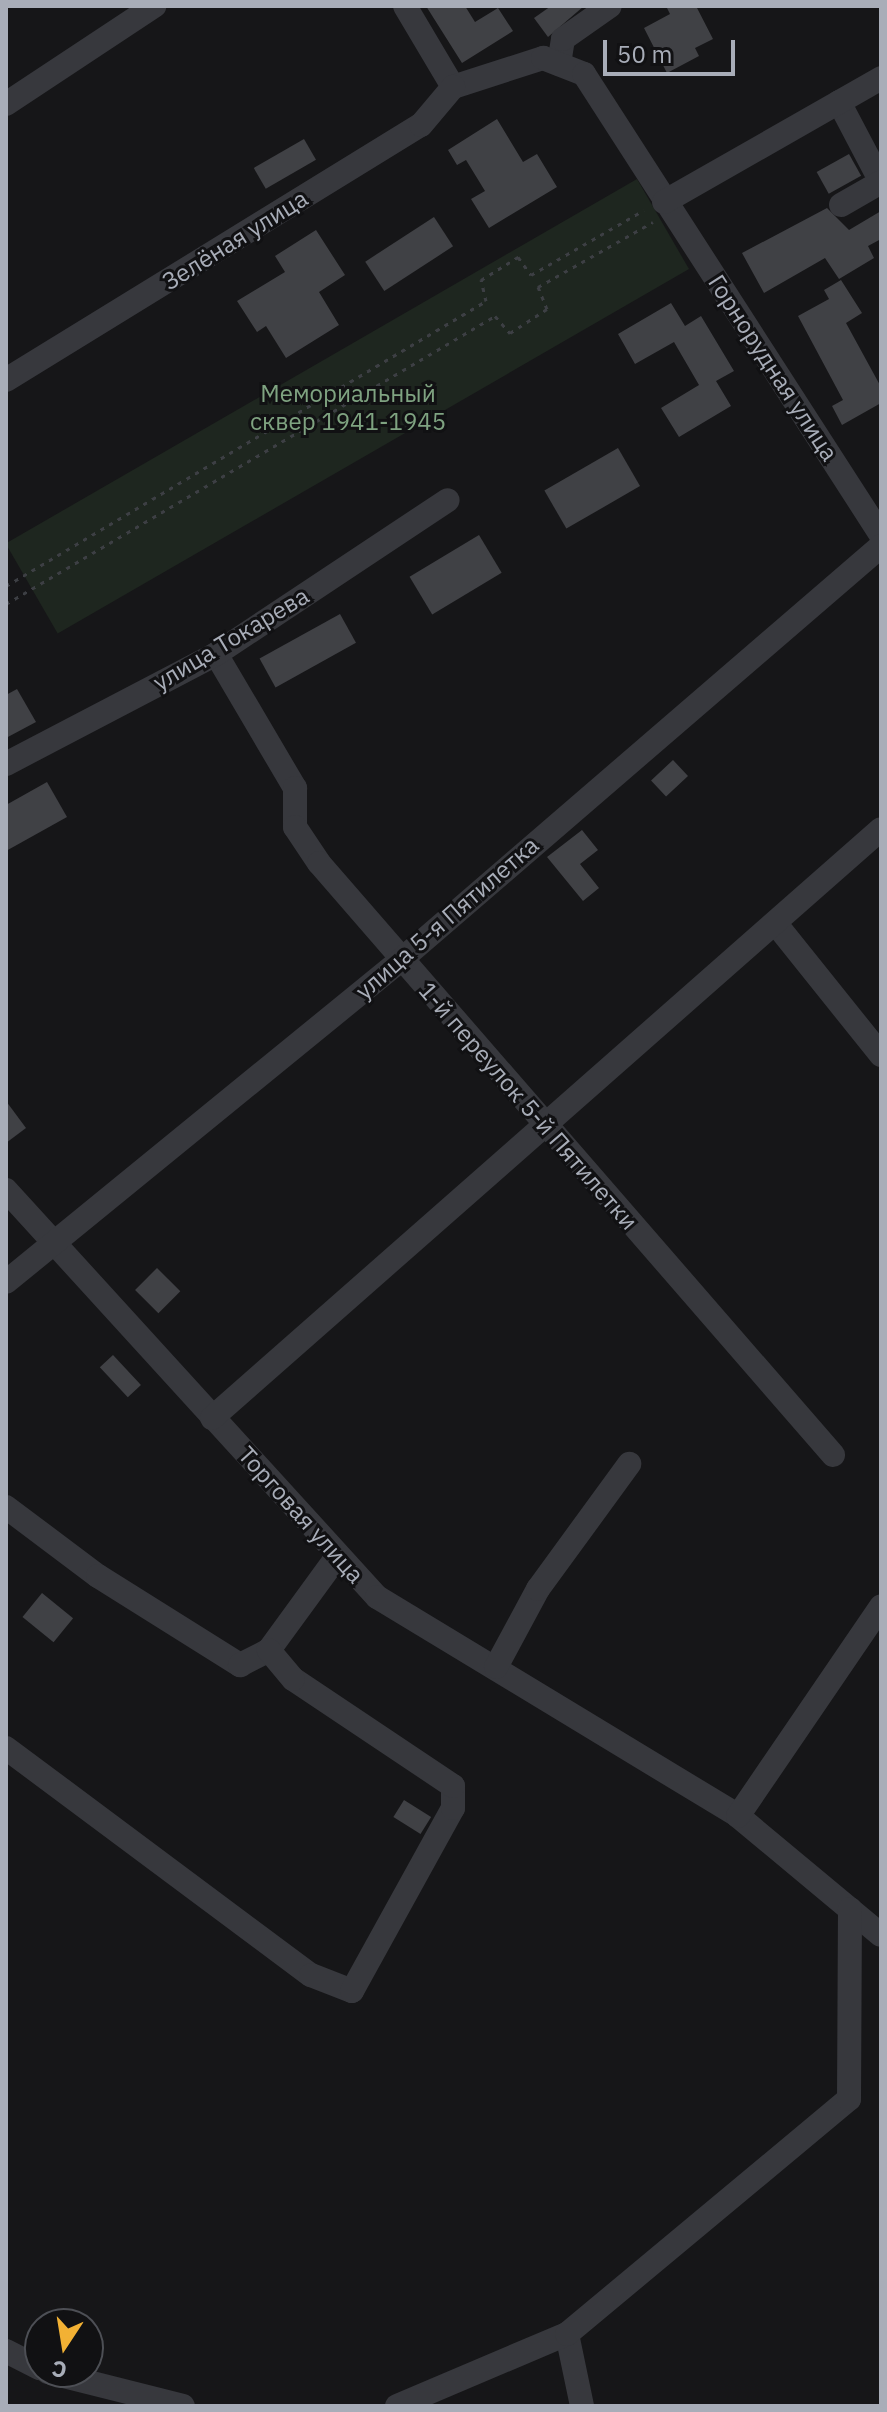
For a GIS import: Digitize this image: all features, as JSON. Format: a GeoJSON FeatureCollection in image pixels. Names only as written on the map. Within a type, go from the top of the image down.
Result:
{"type":"FeatureCollection","features":[{"type":"Feature","properties":{"kind":"street"},"geometry":{"type":"LineString","coordinates":[[6,104],[154,6]]}},
{"type":"Feature","properties":{"kind":"street"},"geometry":{"type":"LineString","coordinates":[[405,6],[453,87],[543,58],[559,64],[563,39],[610,6]]}},
{"type":"Feature","properties":{"kind":"street","name":"Горнорудная улица"},"geometry":{"type":"LineString","coordinates":[[559,64],[584,74],[881,535]]}},
{"type":"Feature","properties":{"kind":"street"},"geometry":{"type":"LineString","coordinates":[[664,202],[881,78]]}},
{"type":"Feature","properties":{"kind":"street","name":"Зелёная улица"},"geometry":{"type":"LineString","coordinates":[[6,380],[421,125],[453,87]]}},
{"type":"Feature","properties":{"kind":"street"},"geometry":{"type":"LineString","coordinates":[[839,102],[881,182],[841,205]]}},
{"type":"Feature","properties":{"kind":"street","name":"улица Токарева"},"geometry":{"type":"LineString","coordinates":[[6,764],[216,654],[448,500]]}},
{"type":"Feature","properties":{"kind":"street","name":"улица 5-я Пятилетка"},"geometry":{"type":"LineString","coordinates":[[6,1282],[53,1249],[402,959],[881,546]]}},
{"type":"Feature","properties":{"kind":"street","name":"1-й переулок 5-й Пятилетки"},"geometry":{"type":"LineString","coordinates":[[216,654],[295,788],[295,827],[402,959],[833,1455]]}},
{"type":"Feature","properties":{"kind":"street"},"geometry":{"type":"LineString","coordinates":[[212,1418],[881,829]]}},
{"type":"Feature","properties":{"kind":"street"},"geometry":{"type":"LineString","coordinates":[[776,924],[881,1055]]}},
{"type":"Feature","properties":{"kind":"street","name":"Торговая улица"},"geometry":{"type":"LineString","coordinates":[[6,1190],[53,1249],[212,1418],[336,1558],[377,1597],[738,1816],[881,1935]]}},
{"type":"Feature","properties":{"kind":"street"},"geometry":{"type":"LineString","coordinates":[[496,1667],[538,1589],[629,1464]]}},
{"type":"Feature","properties":{"kind":"street"},"geometry":{"type":"LineString","coordinates":[[6,1507],[98,1576],[240,1665],[269,1650],[336,1558]]}},
{"type":"Feature","properties":{"kind":"street"},"geometry":{"type":"LineString","coordinates":[[738,1816],[881,1606]]}},
{"type":"Feature","properties":{"kind":"street"},"geometry":{"type":"LineString","coordinates":[[6,1748],[311,1975],[352,1991],[453,1808],[453,1786],[293,1679],[269,1650]]}},
{"type":"Feature","properties":{"kind":"street"},"geometry":{"type":"LineString","coordinates":[[397,2406],[567,2334],[849,2099],[850,1909]]}},
{"type":"Feature","properties":{"kind":"street"},"geometry":{"type":"LineString","coordinates":[[567,2334],[582,2406]]}},
{"type":"Feature","properties":{"kind":"street"},"geometry":{"type":"LineString","coordinates":[[6,2351],[24,2360]]}},
{"type":"Feature","properties":{"kind":"street"},"geometry":{"type":"LineString","coordinates":[[104,2386],[183,2406]]}},
{"type":"Feature","properties":{"kind":"path"},"geometry":{"type":"LineString","coordinates":[[6,586],[486,301],[481,280],[518,257],[531,275],[645,209],[654,224],[538,287],[547,309],[510,333],[495,316],[6,604]]}},
{"type":"Feature","properties":{"kind":"green space","name":"Мемориальный сквер 1941-1945"},"geometry":{"type":"Polygon","coordinates":[[[637,179],[689,269],[58,634],[6,543],[637,179]]]}},
{"type":"Feature","properties":{"kind":"building"},"geometry":{"type":"Polygon","coordinates":[[[426,6],[465,6],[475,22],[498,8],[513,31],[462,63],[426,6]]]}},
{"type":"Feature","properties":{"kind":"building"},"geometry":{"type":"Polygon","coordinates":[[[551,6],[584,6],[548,37],[534,18],[551,6]]]}},
{"type":"Feature","properties":{"kind":"building"},"geometry":{"type":"Polygon","coordinates":[[[666,6],[696,6],[713,39],[695,48],[699,56],[667,73],[644,28],[670,14],[666,6]]]}},
{"type":"Feature","properties":{"kind":"building"},"geometry":{"type":"Polygon","coordinates":[[[497,119],[523,162],[537,154],[557,187],[489,228],[471,199],[485,191],[466,160],[457,165],[448,150],[497,119]]]}},
{"type":"Feature","properties":{"kind":"building"},"geometry":{"type":"Polygon","coordinates":[[[304,139],[316,160],[266,189],[254,168],[304,139]]]}},
{"type":"Feature","properties":{"kind":"building"},"geometry":{"type":"Polygon","coordinates":[[[849,154],[861,176],[829,194],[817,172],[849,154]]]}},
{"type":"Feature","properties":{"kind":"building"},"geometry":{"type":"Polygon","coordinates":[[[827,208],[849,230],[881,211],[881,239],[868,246],[874,258],[839,279],[825,258],[764,293],[742,253],[827,208]]]}},
{"type":"Feature","properties":{"kind":"building"},"geometry":{"type":"Polygon","coordinates":[[[434,217],[453,246],[384,291],[365,262],[434,217]]]}},
{"type":"Feature","properties":{"kind":"building"},"geometry":{"type":"Polygon","coordinates":[[[316,230],[345,275],[319,292],[339,325],[286,358],[266,326],[257,332],[237,301],[285,272],[275,256],[316,230]]]}},
{"type":"Feature","properties":{"kind":"building"},"geometry":{"type":"Polygon","coordinates":[[[841,280],[862,313],[846,323],[881,387],[881,403],[842,425],[832,406],[843,400],[798,316],[829,299],[824,290],[841,280]]]}},
{"type":"Feature","properties":{"kind":"building"},"geometry":{"type":"Polygon","coordinates":[[[671,303],[685,326],[701,316],[734,371],[716,381],[731,406],[679,437],[661,408],[699,385],[674,342],[635,364],[618,334],[671,303]]]}},
{"type":"Feature","properties":{"kind":"building"},"geometry":{"type":"Polygon","coordinates":[[[618,448],[640,486],[566,529],[544,491],[618,448]]]}},
{"type":"Feature","properties":{"kind":"building"},"geometry":{"type":"Polygon","coordinates":[[[479,535],[502,573],[432,614],[410,577],[479,535]]]}},
{"type":"Feature","properties":{"kind":"building"},"geometry":{"type":"Polygon","coordinates":[[[340,614],[356,643],[276,687],[260,659],[340,614]]]}},
{"type":"Feature","properties":{"kind":"building"},"geometry":{"type":"Polygon","coordinates":[[[17,689],[36,722],[6,738],[6,695],[17,689]]]}},
{"type":"Feature","properties":{"kind":"building"},"geometry":{"type":"Polygon","coordinates":[[[673,760],[688,776],[666,797],[651,780],[673,760]]]}},
{"type":"Feature","properties":{"kind":"building"},"geometry":{"type":"Polygon","coordinates":[[[47,782],[67,817],[6,851],[6,805],[47,782]]]}},
{"type":"Feature","properties":{"kind":"building"},"geometry":{"type":"Polygon","coordinates":[[[582,830],[598,850],[580,864],[599,888],[583,901],[547,857],[582,830]]]}},
{"type":"Feature","properties":{"kind":"building"},"geometry":{"type":"Polygon","coordinates":[[[6,1101],[26,1128],[6,1143],[6,1101]]]}},
{"type":"Feature","properties":{"kind":"building"},"geometry":{"type":"Polygon","coordinates":[[[157,1268],[180,1291],[158,1313],[135,1290],[157,1268]]]}},
{"type":"Feature","properties":{"kind":"building"},"geometry":{"type":"Polygon","coordinates":[[[113,1355],[141,1385],[128,1397],[100,1367],[113,1355]]]}},
{"type":"Feature","properties":{"kind":"building"},"geometry":{"type":"Polygon","coordinates":[[[42,1593],[73,1618],[54,1642],[22,1617],[42,1593]]]}},
{"type":"Feature","properties":{"kind":"building"},"geometry":{"type":"Polygon","coordinates":[[[404,1800],[431,1817],[421,1834],[393,1817],[404,1800]]]}}]}
